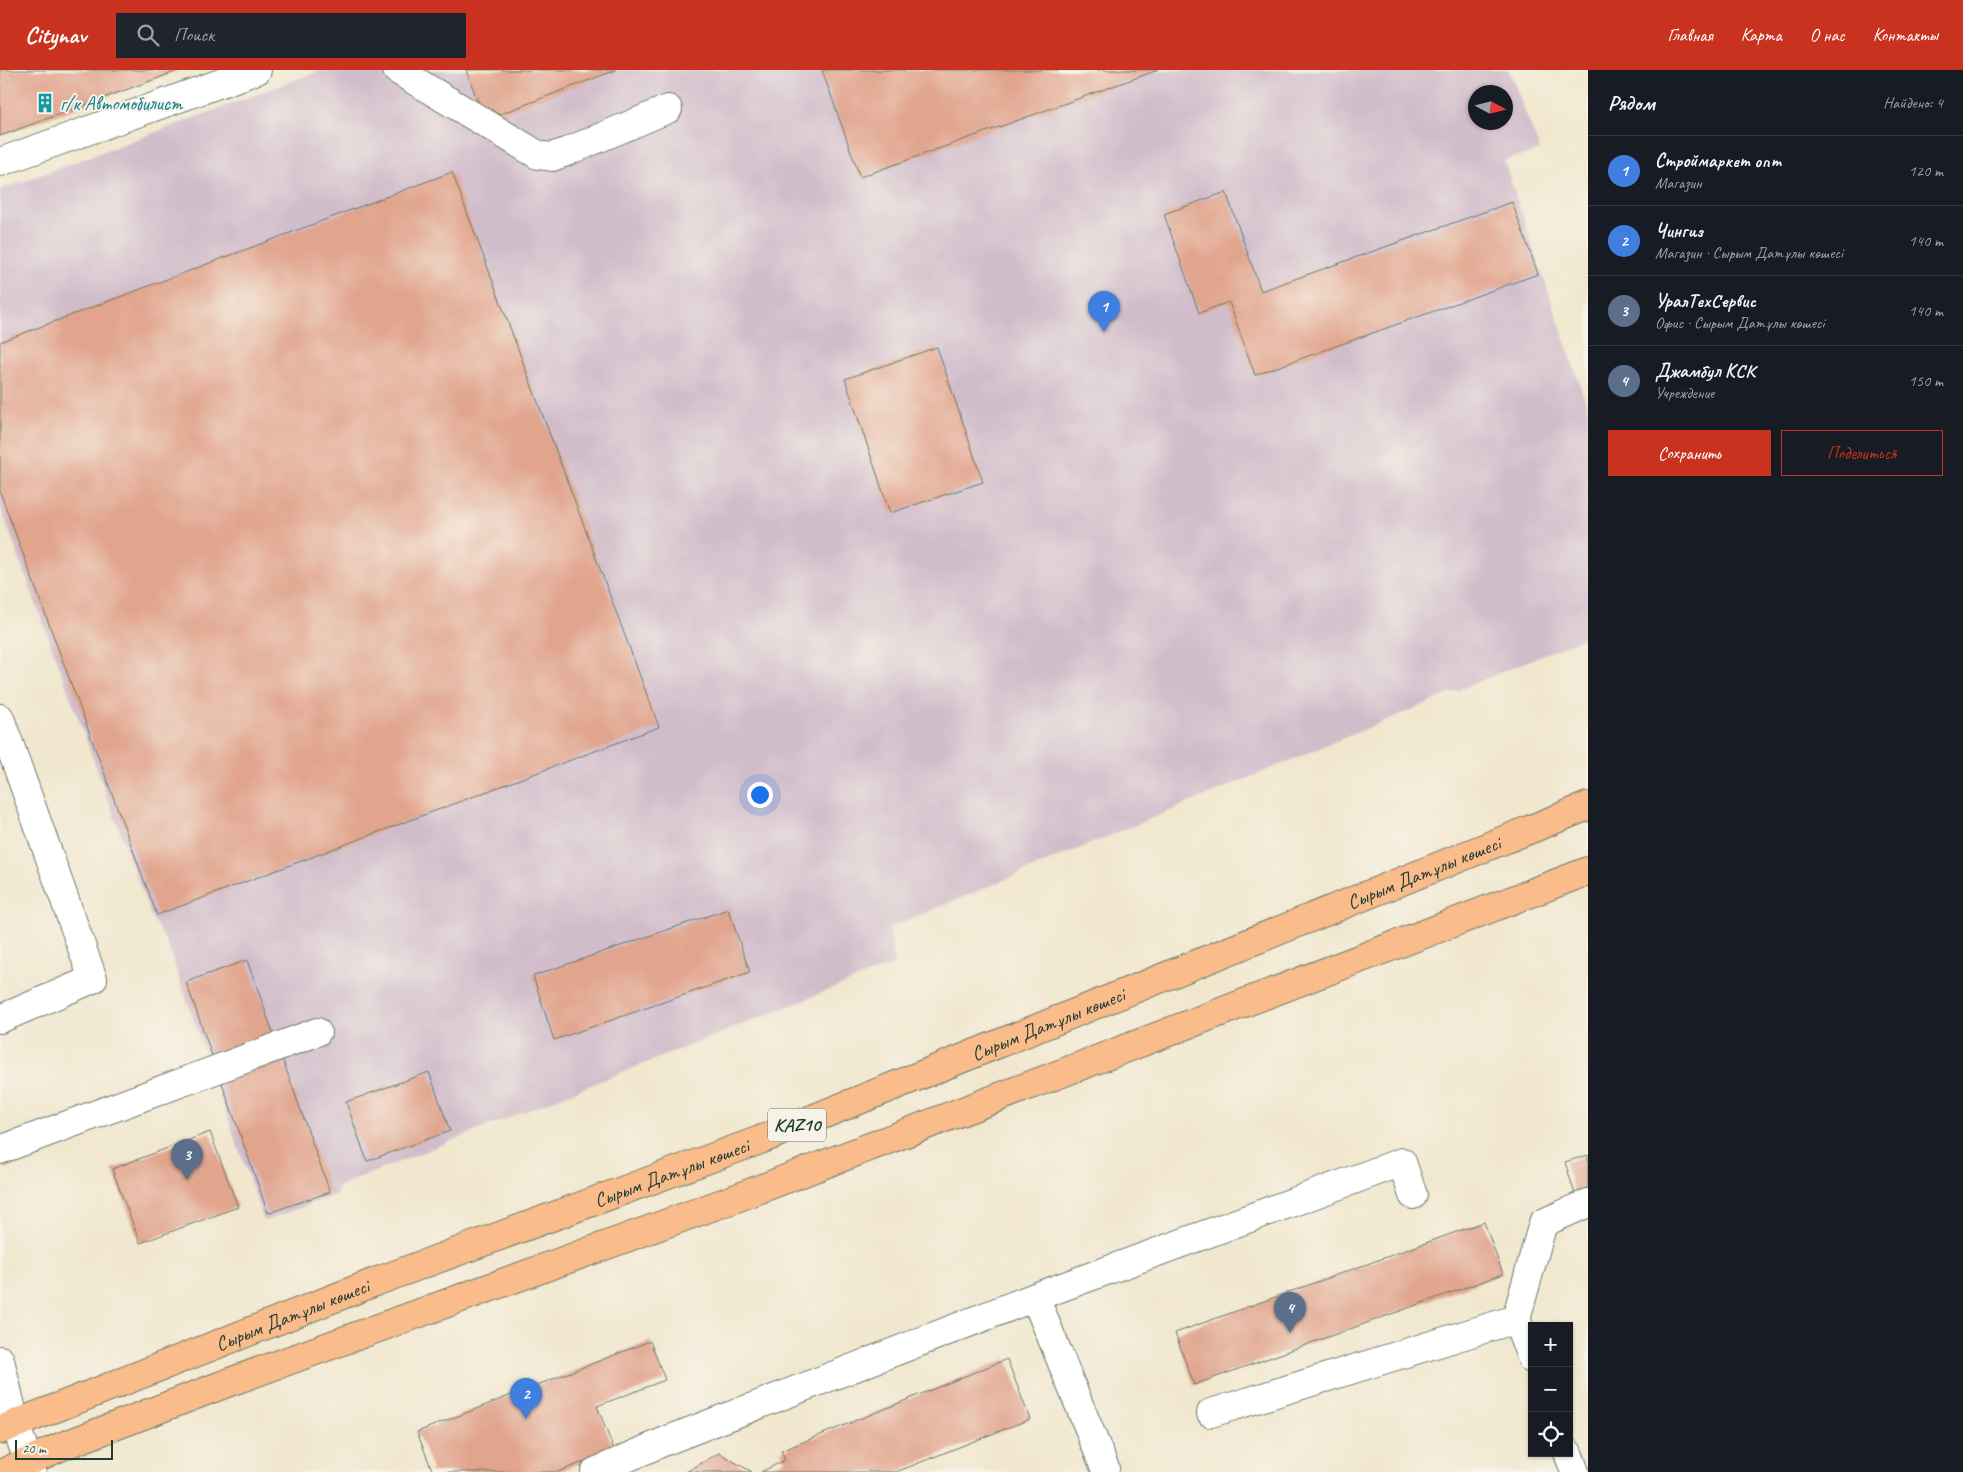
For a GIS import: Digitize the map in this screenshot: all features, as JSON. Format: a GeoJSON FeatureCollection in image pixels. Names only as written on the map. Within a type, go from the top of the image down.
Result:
{"type":"FeatureCollection","features":[{"type":"Feature","properties":{"kind":"highway","name":"Сырым Датұлы көшесі"},"geometry":{"type":"LineString","coordinates":[[8,1426],[375,1282],[760,1140],[1588,806]]}},
{"type":"Feature","properties":{"kind":"highway","name":"Сырым Датұлы көшесі"},"geometry":{"type":"LineString","coordinates":[[22,1469],[60,1447],[236,1380],[740,1197],[1588,871]]}},
{"type":"Feature","properties":{"kind":"street"},"geometry":{"type":"LineString","coordinates":[[0,162],[257,70]]}},
{"type":"Feature","properties":{"kind":"street"},"geometry":{"type":"LineString","coordinates":[[397,70],[538,156],[552,157],[566,152],[668,109]]}},
{"type":"Feature","properties":{"kind":"street"},"geometry":{"type":"LineString","coordinates":[[0,718],[94,979],[0,1019]]}},
{"type":"Feature","properties":{"kind":"street"},"geometry":{"type":"LineString","coordinates":[[0,1150],[316,1032]]}},
{"type":"Feature","properties":{"kind":"street"},"geometry":{"type":"LineString","coordinates":[[595,1472],[663,1442],[1035,1297],[1402,1162],[1413,1195]]}},
{"type":"Feature","properties":{"kind":"street"},"geometry":{"type":"LineString","coordinates":[[1528,1349],[1516,1319],[1542,1223],[1588,1203]]}},
{"type":"Feature","properties":{"kind":"street"},"geometry":{"type":"LineString","coordinates":[[1035,1297],[1108,1471]]}},
{"type":"Feature","properties":{"kind":"street"},"geometry":{"type":"LineString","coordinates":[[1211,1413],[1516,1319]]}},
{"type":"Feature","properties":{"kind":"street"},"geometry":{"type":"LineString","coordinates":[[0,1360],[8,1426],[22,1469]]}},
{"type":"Feature","properties":{"kind":"street"},"geometry":{"type":"LineString","coordinates":[[1569,1457],[1575,1472]]}},
{"type":"Feature","properties":{"kind":"shaded area"},"geometry":{"type":"Polygon","coordinates":[[[322,70],[1509,70],[1540,150],[1504,161],[1588,409],[1588,636],[889,928],[894,964],[351,1181],[337,1188],[337,1194],[264,1221],[166,941],[151,916],[0,506],[0,190],[322,70]]]}},
{"type":"Feature","properties":{"kind":"building","name":"г/к Автомобилист"},"geometry":{"type":"Polygon","coordinates":[[[0,70],[180,70],[0,136],[0,70]]]}},
{"type":"Feature","properties":{"kind":"building"},"geometry":{"type":"Polygon","coordinates":[[[466,70],[616,70],[485,120],[466,70]]]}},
{"type":"Feature","properties":{"kind":"building"},"geometry":{"type":"Polygon","coordinates":[[[822,70],[1158,70],[860,177],[822,70]]]}},
{"type":"Feature","properties":{"kind":"building"},"geometry":{"type":"Polygon","coordinates":[[[452,172],[659,727],[157,915],[0,492],[0,342],[452,172]]]}},
{"type":"Feature","properties":{"kind":"building"},"geometry":{"type":"Polygon","coordinates":[[[1226,192],[1261,291],[1512,202],[1538,274],[1255,375],[1229,302],[1199,313],[1164,214],[1226,192]]]}},
{"type":"Feature","properties":{"kind":"building"},"geometry":{"type":"Polygon","coordinates":[[[937,347],[983,482],[890,513],[845,379],[937,347]]]}},
{"type":"Feature","properties":{"kind":"building"},"geometry":{"type":"Polygon","coordinates":[[[728,909],[750,972],[554,1040],[533,976],[728,909]]]}},
{"type":"Feature","properties":{"kind":"building"},"geometry":{"type":"Polygon","coordinates":[[[247,960],[330,1192],[268,1213],[186,982],[247,960]]]}},
{"type":"Feature","properties":{"kind":"building"},"geometry":{"type":"Polygon","coordinates":[[[429,1072],[450,1131],[367,1161],[346,1102],[429,1072]]]}},
{"type":"Feature","properties":{"kind":"building"},"geometry":{"type":"Polygon","coordinates":[[[210,1132],[238,1207],[140,1243],[112,1169],[210,1132]]]}},
{"type":"Feature","properties":{"kind":"building"},"geometry":{"type":"Polygon","coordinates":[[[1588,1155],[1588,1190],[1575,1194],[1565,1162],[1588,1155]]]}},
{"type":"Feature","properties":{"kind":"building"},"geometry":{"type":"Polygon","coordinates":[[[1484,1222],[1503,1274],[1194,1385],[1175,1333],[1484,1222]]]}},
{"type":"Feature","properties":{"kind":"building"},"geometry":{"type":"Polygon","coordinates":[[[650,1341],[665,1380],[597,1406],[614,1450],[558,1472],[427,1472],[432,1470],[417,1432],[650,1341]]]}},
{"type":"Feature","properties":{"kind":"building"},"geometry":{"type":"Polygon","coordinates":[[[1007,1359],[1030,1419],[896,1472],[761,1472],[785,1460],[781,1451],[1007,1359]]]}},
{"type":"Feature","properties":{"kind":"building"},"geometry":{"type":"Polygon","coordinates":[[[719,1453],[752,1472],[686,1472],[719,1453]]]}},
{"type":"Feature","properties":{"kind":"place","name":"г/к Автомобилист"},"geometry":{"type":"Point","coordinates":[45,103]}},
{"type":"Feature","properties":{"kind":"place","name":"Строймаркет опт"},"geometry":{"type":"Point","coordinates":[1104,332]}},
{"type":"Feature","properties":{"kind":"place","name":"УралТехСервис"},"geometry":{"type":"Point","coordinates":[187,1180]}},
{"type":"Feature","properties":{"kind":"place","name":"Джамбул КСК"},"geometry":{"type":"Point","coordinates":[1290,1333]}},
{"type":"Feature","properties":{"kind":"place","name":"Чингиз"},"geometry":{"type":"Point","coordinates":[526,1419]}}]}
